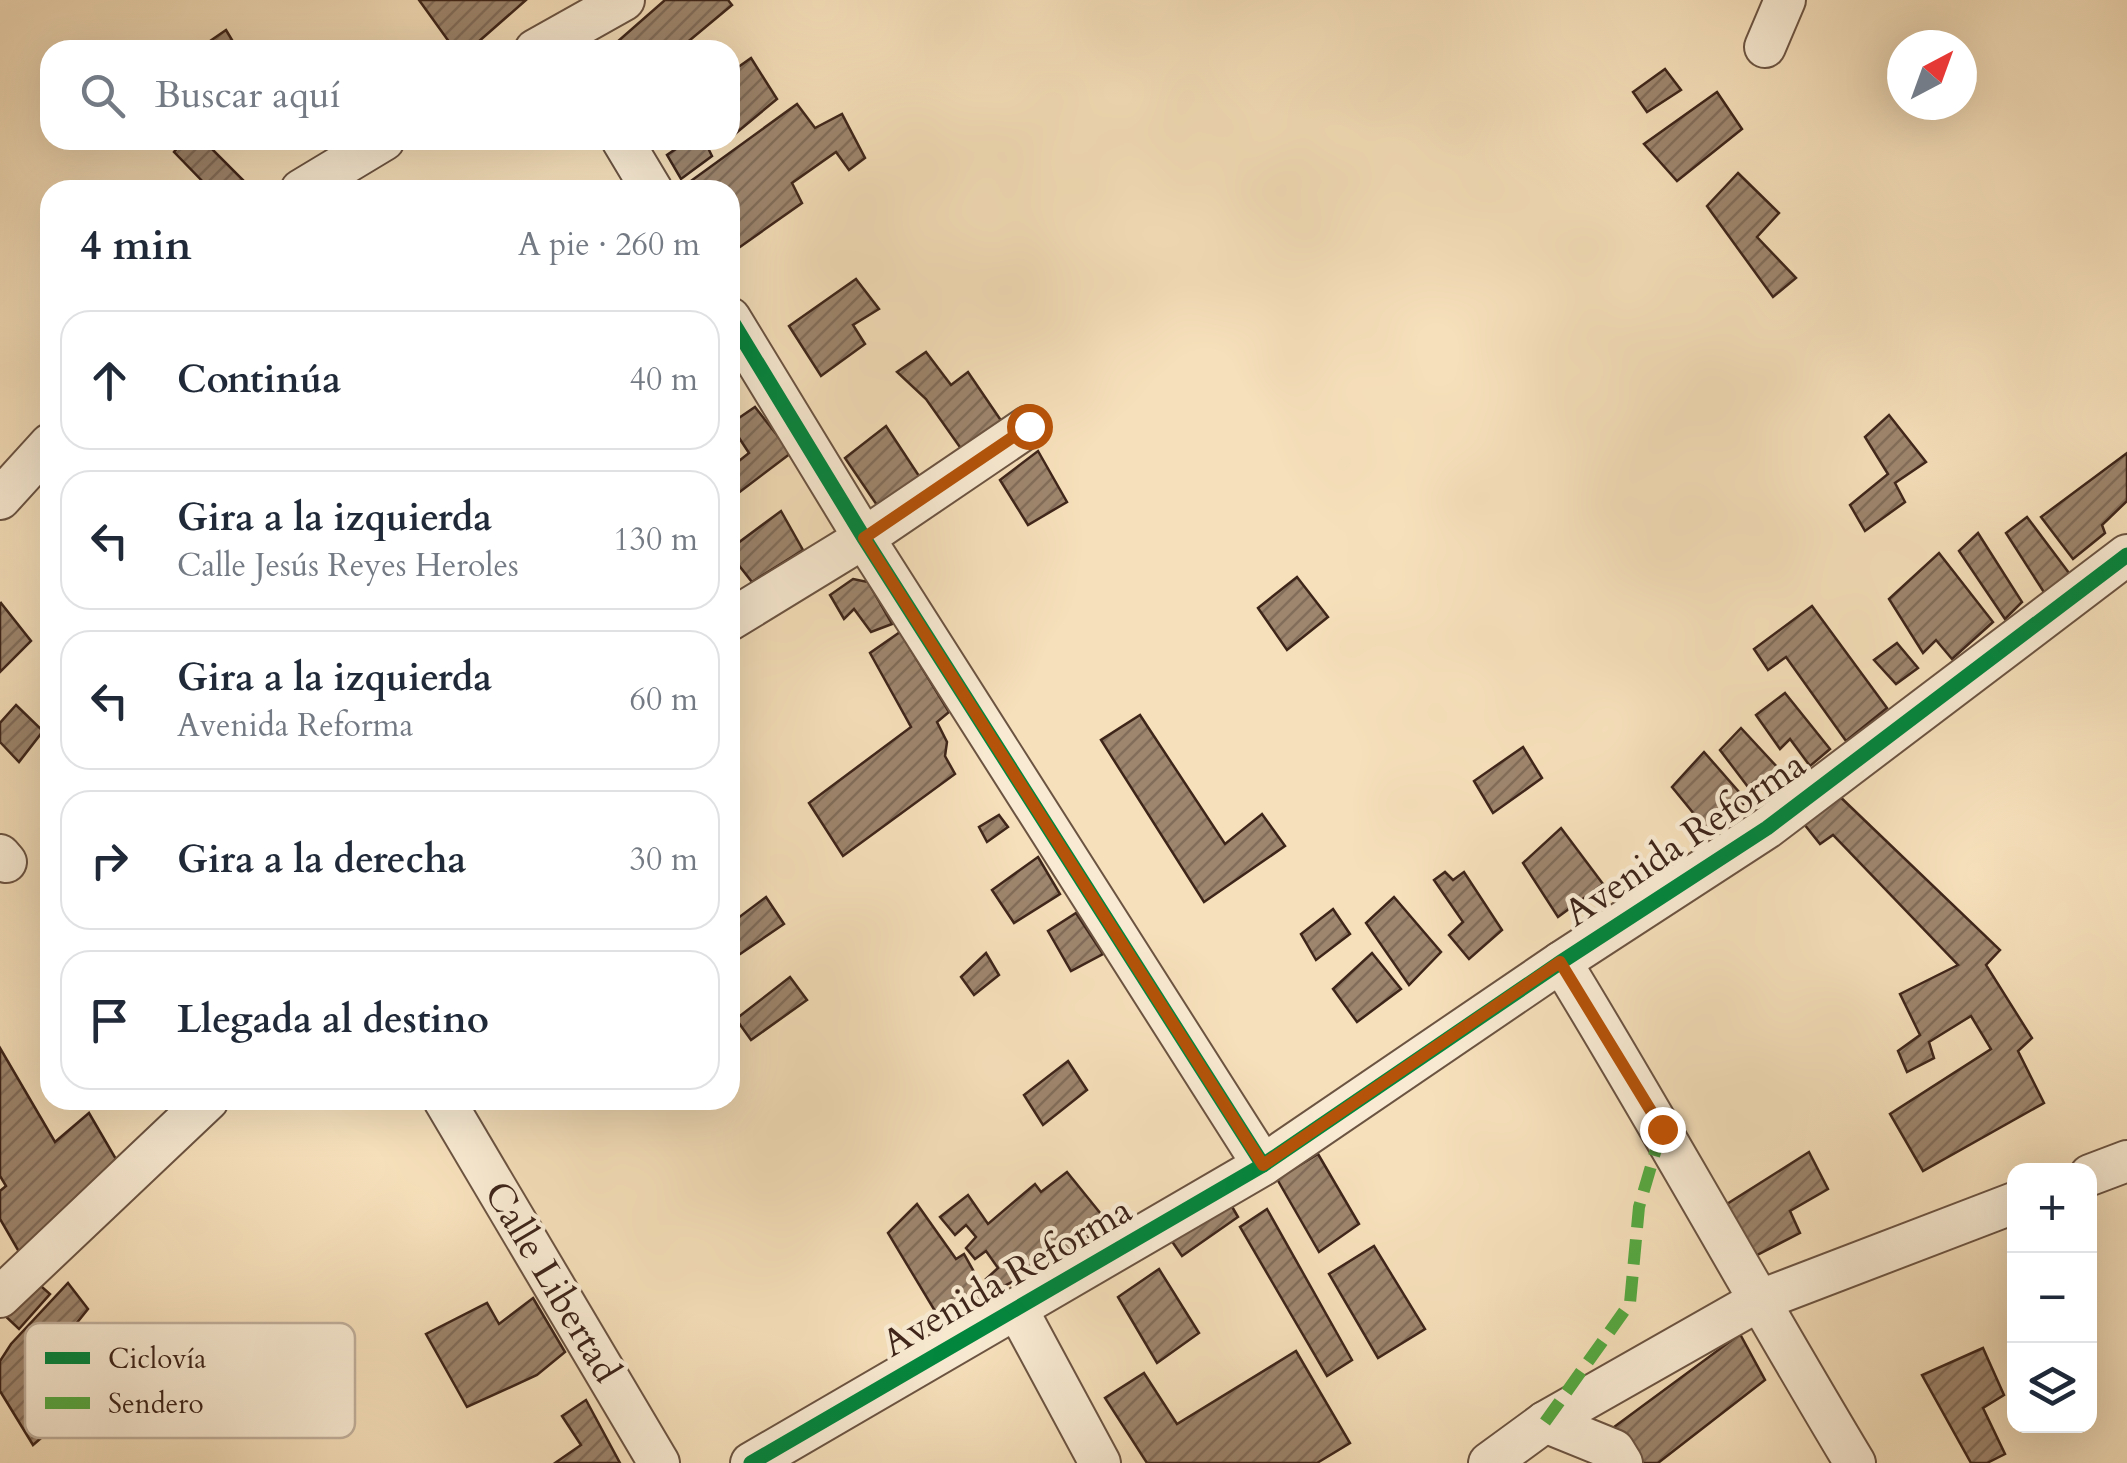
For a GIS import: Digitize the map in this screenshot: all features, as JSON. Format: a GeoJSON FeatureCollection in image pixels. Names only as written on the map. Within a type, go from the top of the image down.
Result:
{"type":"FeatureCollection","features":[{"type":"Feature","properties":{"kind":"street"},"geometry":{"type":"LineString","coordinates":[[562,40],[624,0]]}},
{"type":"Feature","properties":{"kind":"street"},"geometry":{"type":"LineString","coordinates":[[1766,47],[1785,0]]}},
{"type":"Feature","properties":{"kind":"street"},"geometry":{"type":"LineString","coordinates":[[318,180],[367,150]]}},
{"type":"Feature","properties":{"kind":"street"},"geometry":{"type":"LineString","coordinates":[[628,150],[646,180]]}},
{"type":"Feature","properties":{"kind":"street"},"geometry":{"type":"LineString","coordinates":[[740,334],[864,538],[1263,1165]]}},
{"type":"Feature","properties":{"kind":"street"},"geometry":{"type":"LineString","coordinates":[[740,614],[864,538],[1029,426]]}},
{"type":"Feature","properties":{"kind":"street"},"geometry":{"type":"LineString","coordinates":[[0,499],[40,460]]}},
{"type":"Feature","properties":{"kind":"street","name":"Avenida Reforma"},"geometry":{"type":"LineString","coordinates":[[754,1462],[1263,1165],[1560,962],[1767,828],[2127,555]]}},
{"type":"Feature","properties":{"kind":"street"},"geometry":{"type":"LineString","coordinates":[[1560,962],[1856,1463]]}},
{"type":"Feature","properties":{"kind":"street"},"geometry":{"type":"LineString","coordinates":[[0,1298],[197,1110]]}},
{"type":"Feature","properties":{"kind":"street","name":"Calle Libertad"},"geometry":{"type":"LineString","coordinates":[[450,1110],[659,1463]]}},
{"type":"Feature","properties":{"kind":"street"},"geometry":{"type":"LineString","coordinates":[[2097,1172],[2127,1160]]}},
{"type":"Feature","properties":{"kind":"street"},"geometry":{"type":"LineString","coordinates":[[1489,1463],[1546,1422],[1758,1301],[2007,1206]]}},
{"type":"Feature","properties":{"kind":"street"},"geometry":{"type":"LineString","coordinates":[[1017,1308],[1100,1463]]}},
{"type":"Feature","properties":{"kind":"street"},"geometry":{"type":"LineString","coordinates":[[1546,1422],[1614,1450],[1622,1463]]}},
{"type":"Feature","properties":{"kind":"building"},"geometry":{"type":"Polygon","coordinates":[[[419,0],[526,0],[480,40],[448,40],[419,0]]]}},
{"type":"Feature","properties":{"kind":"building"},"geometry":{"type":"Polygon","coordinates":[[[665,0],[728,0],[732,5],[690,40],[619,40],[665,0]]]}},
{"type":"Feature","properties":{"kind":"building"},"geometry":{"type":"Polygon","coordinates":[[[226,30],[232,40],[212,40],[226,30]]]}},
{"type":"Feature","properties":{"kind":"building"},"geometry":{"type":"Polygon","coordinates":[[[751,58],[777,99],[740,130],[740,66],[751,58]]]}},
{"type":"Feature","properties":{"kind":"building"},"geometry":{"type":"Polygon","coordinates":[[[1665,69],[1681,90],[1647,112],[1633,92],[1665,69]]]}},
{"type":"Feature","properties":{"kind":"building"},"geometry":{"type":"Polygon","coordinates":[[[1717,92],[1742,129],[1677,181],[1644,144],[1717,92]]]}},
{"type":"Feature","properties":{"kind":"building"},"geometry":{"type":"Polygon","coordinates":[[[797,104],[815,128],[842,114],[865,158],[849,170],[836,152],[792,183],[802,203],[740,247],[740,180],[692,180],[734,150],[740,150],[740,145],[797,104]]]}},
{"type":"Feature","properties":{"kind":"building"},"geometry":{"type":"Polygon","coordinates":[[[213,150],[243,180],[201,180],[174,152],[213,150]]]}},
{"type":"Feature","properties":{"kind":"building"},"geometry":{"type":"Polygon","coordinates":[[[674,150],[709,150],[712,156],[681,179],[667,155],[674,150]]]}},
{"type":"Feature","properties":{"kind":"building"},"geometry":{"type":"Polygon","coordinates":[[[1738,173],[1779,213],[1757,237],[1796,278],[1773,297],[1707,206],[1738,173]]]}},
{"type":"Feature","properties":{"kind":"building"},"geometry":{"type":"Polygon","coordinates":[[[856,279],[879,309],[853,325],[865,344],[821,376],[789,326],[856,279]]]}},
{"type":"Feature","properties":{"kind":"building"},"geometry":{"type":"Polygon","coordinates":[[[926,352],[951,385],[968,372],[1002,422],[962,450],[926,399],[897,372],[926,352]]]}},
{"type":"Feature","properties":{"kind":"building"},"geometry":{"type":"Polygon","coordinates":[[[755,407],[791,453],[740,492],[740,460],[749,453],[740,439],[740,417],[755,407]]]}},
{"type":"Feature","properties":{"kind":"building"},"geometry":{"type":"Polygon","coordinates":[[[1889,415],[1926,462],[1895,483],[1905,502],[1865,531],[1850,505],[1888,474],[1865,437],[1889,415]]]}},
{"type":"Feature","properties":{"kind":"building"},"geometry":{"type":"Polygon","coordinates":[[[886,426],[921,479],[881,511],[845,458],[886,426]]]}},
{"type":"Feature","properties":{"kind":"building"},"geometry":{"type":"Polygon","coordinates":[[[1038,451],[1067,502],[1028,525],[1000,480],[1038,451]]]}},
{"type":"Feature","properties":{"kind":"building"},"geometry":{"type":"Polygon","coordinates":[[[2127,453],[2127,501],[2102,525],[2105,533],[2073,559],[2041,517],[2127,453]]]}},
{"type":"Feature","properties":{"kind":"building"},"geometry":{"type":"Polygon","coordinates":[[[781,511],[803,550],[752,582],[740,567],[740,542],[781,511]]]}},
{"type":"Feature","properties":{"kind":"building"},"geometry":{"type":"Polygon","coordinates":[[[2027,517],[2072,577],[2047,597],[2006,533],[2027,517]]]}},
{"type":"Feature","properties":{"kind":"building"},"geometry":{"type":"Polygon","coordinates":[[[1978,533],[2022,602],[2005,619],[1959,551],[1978,533]]]}},
{"type":"Feature","properties":{"kind":"building"},"geometry":{"type":"Polygon","coordinates":[[[1939,553],[1993,622],[1952,659],[1936,640],[1923,653],[1889,599],[1939,553]]]}},
{"type":"Feature","properties":{"kind":"building"},"geometry":{"type":"Polygon","coordinates":[[[1297,577],[1328,617],[1287,650],[1258,608],[1297,577]]]}},
{"type":"Feature","properties":{"kind":"building"},"geometry":{"type":"Polygon","coordinates":[[[853,579],[868,582],[892,624],[871,632],[854,609],[844,619],[830,595],[853,579]]]}},
{"type":"Feature","properties":{"kind":"building"},"geometry":{"type":"Polygon","coordinates":[[[0,604],[31,641],[0,672],[0,604]]]}},
{"type":"Feature","properties":{"kind":"building"},"geometry":{"type":"Polygon","coordinates":[[[1812,606],[1887,708],[1846,741],[1786,657],[1768,670],[1754,649],[1812,606]]]}},
{"type":"Feature","properties":{"kind":"building"},"geometry":{"type":"Polygon","coordinates":[[[900,632],[949,712],[937,722],[947,742],[945,756],[955,774],[843,856],[809,803],[911,727],[870,653],[900,632]]]}},
{"type":"Feature","properties":{"kind":"building"},"geometry":{"type":"Polygon","coordinates":[[[1897,643],[1918,668],[1896,684],[1874,660],[1897,643]]]}},
{"type":"Feature","properties":{"kind":"building"},"geometry":{"type":"Polygon","coordinates":[[[1785,693],[1830,749],[1810,766],[1790,739],[1780,749],[1756,715],[1785,693]]]}},
{"type":"Feature","properties":{"kind":"building"},"geometry":{"type":"Polygon","coordinates":[[[16,705],[40,728],[40,735],[19,762],[0,742],[0,723],[16,705]]]}},
{"type":"Feature","properties":{"kind":"building"},"geometry":{"type":"Polygon","coordinates":[[[1140,715],[1225,844],[1262,814],[1285,846],[1204,902],[1101,740],[1140,715]]]}},
{"type":"Feature","properties":{"kind":"building"},"geometry":{"type":"Polygon","coordinates":[[[1741,728],[1778,768],[1751,791],[1720,750],[1741,728]]]}},
{"type":"Feature","properties":{"kind":"building"},"geometry":{"type":"Polygon","coordinates":[[[1523,747],[1542,778],[1493,813],[1474,781],[1523,747]]]}},
{"type":"Feature","properties":{"kind":"building"},"geometry":{"type":"Polygon","coordinates":[[[1704,752],[1747,801],[1708,831],[1672,787],[1704,752]]]}},
{"type":"Feature","properties":{"kind":"building"},"geometry":{"type":"Polygon","coordinates":[[[1833,790],[2000,950],[1986,965],[2032,1038],[2018,1051],[2044,1103],[1923,1171],[1890,1114],[1991,1049],[1971,1016],[1929,1042],[1934,1058],[1907,1072],[1898,1051],[1920,1035],[1900,994],[1958,965],[1833,835],[1820,844],[1800,819],[1833,790]]]}},
{"type":"Feature","properties":{"kind":"building"},"geometry":{"type":"Polygon","coordinates":[[[999,815],[1008,827],[987,842],[979,827],[999,815]]]}},
{"type":"Feature","properties":{"kind":"building"},"geometry":{"type":"Polygon","coordinates":[[[1561,828],[1603,884],[1558,917],[1523,863],[1561,828]]]}},
{"type":"Feature","properties":{"kind":"building"},"geometry":{"type":"Polygon","coordinates":[[[1038,857],[1060,894],[1014,923],[992,890],[1038,857]]]}},
{"type":"Feature","properties":{"kind":"building"},"geometry":{"type":"Polygon","coordinates":[[[1445,872],[1453,880],[1464,872],[1502,930],[1469,959],[1449,935],[1463,922],[1434,880],[1445,872]]]}},
{"type":"Feature","properties":{"kind":"building"},"geometry":{"type":"Polygon","coordinates":[[[766,897],[784,924],[740,954],[740,916],[766,897]]]}},
{"type":"Feature","properties":{"kind":"building"},"geometry":{"type":"Polygon","coordinates":[[[1394,897],[1441,952],[1409,985],[1366,923],[1394,897]]]}},
{"type":"Feature","properties":{"kind":"building"},"geometry":{"type":"Polygon","coordinates":[[[1333,909],[1350,934],[1316,960],[1301,934],[1333,909]]]}},
{"type":"Feature","properties":{"kind":"building"},"geometry":{"type":"Polygon","coordinates":[[[1076,913],[1103,954],[1071,971],[1048,931],[1076,913]]]}},
{"type":"Feature","properties":{"kind":"building"},"geometry":{"type":"Polygon","coordinates":[[[986,953],[999,975],[974,995],[961,977],[986,953]]]}},
{"type":"Feature","properties":{"kind":"building"},"geometry":{"type":"Polygon","coordinates":[[[1372,953],[1401,989],[1357,1022],[1333,989],[1372,953]]]}},
{"type":"Feature","properties":{"kind":"building"},"geometry":{"type":"Polygon","coordinates":[[[790,977],[807,1000],[751,1040],[740,1025],[740,1016],[790,977]]]}},
{"type":"Feature","properties":{"kind":"building"},"geometry":{"type":"Polygon","coordinates":[[[0,1048],[55,1142],[89,1113],[120,1166],[22,1257],[0,1219],[0,1191],[6,1186],[0,1176],[0,1048]]]}},
{"type":"Feature","properties":{"kind":"building"},"geometry":{"type":"Polygon","coordinates":[[[1068,1061],[1087,1090],[1043,1125],[1024,1095],[1068,1061]]]}},
{"type":"Feature","properties":{"kind":"building"},"geometry":{"type":"Polygon","coordinates":[[[1809,1152],[1828,1189],[1790,1211],[1800,1233],[1755,1256],[1727,1204],[1809,1152]]]}},
{"type":"Feature","properties":{"kind":"building"},"geometry":{"type":"Polygon","coordinates":[[[1318,1154],[1359,1224],[1319,1252],[1277,1179],[1318,1154]]]}},
{"type":"Feature","properties":{"kind":"building"},"geometry":{"type":"Polygon","coordinates":[[[1067,1172],[1109,1224],[1044,1266],[994,1291],[986,1279],[998,1268],[986,1251],[975,1259],[966,1248],[976,1237],[966,1225],[955,1235],[940,1217],[968,1195],[988,1224],[1035,1184],[1041,1192],[1067,1172]]]}},
{"type":"Feature","properties":{"kind":"building"},"geometry":{"type":"Polygon","coordinates":[[[1227,1198],[1238,1217],[1182,1256],[1169,1237],[1227,1198]]]}},
{"type":"Feature","properties":{"kind":"building"},"geometry":{"type":"Polygon","coordinates":[[[917,1204],[956,1259],[964,1254],[987,1295],[941,1321],[888,1233],[917,1204]]]}},
{"type":"Feature","properties":{"kind":"building"},"geometry":{"type":"Polygon","coordinates":[[[1267,1209],[1352,1360],[1327,1376],[1240,1227],[1267,1209]]]}},
{"type":"Feature","properties":{"kind":"building"},"geometry":{"type":"Polygon","coordinates":[[[1374,1246],[1425,1329],[1378,1358],[1329,1274],[1374,1246]]]}},
{"type":"Feature","properties":{"kind":"building"},"geometry":{"type":"Polygon","coordinates":[[[1159,1269],[1199,1333],[1157,1363],[1118,1297],[1159,1269]]]}},
{"type":"Feature","properties":{"kind":"building"},"geometry":{"type":"Polygon","coordinates":[[[34,1280],[50,1294],[19,1329],[1,1312],[34,1280]]]}},
{"type":"Feature","properties":{"kind":"building"},"geometry":{"type":"Polygon","coordinates":[[[68,1283],[88,1309],[77,1323],[31,1323],[68,1283]]]}},
{"type":"Feature","properties":{"kind":"building"},"geometry":{"type":"Polygon","coordinates":[[[533,1298],[565,1352],[537,1375],[467,1407],[426,1334],[487,1303],[499,1324],[533,1298]]]}},
{"type":"Feature","properties":{"kind":"building"},"geometry":{"type":"Polygon","coordinates":[[[25,1329],[25,1432],[0,1391],[0,1361],[25,1329]]]}},
{"type":"Feature","properties":{"kind":"building"},"geometry":{"type":"Polygon","coordinates":[[[1740,1334],[1765,1380],[1658,1463],[1637,1463],[1614,1427],[1740,1334]]]}},
{"type":"Feature","properties":{"kind":"building"},"geometry":{"type":"Polygon","coordinates":[[[1983,1348],[2004,1395],[1983,1408],[2005,1454],[1987,1463],[1971,1463],[1922,1375],[1983,1348]]]}},
{"type":"Feature","properties":{"kind":"building"},"geometry":{"type":"Polygon","coordinates":[[[1296,1351],[1350,1443],[1317,1463],[1147,1463],[1105,1398],[1144,1373],[1177,1424],[1296,1351]]]}},
{"type":"Feature","properties":{"kind":"building"},"geometry":{"type":"Polygon","coordinates":[[[586,1400],[620,1463],[555,1463],[581,1445],[562,1416],[586,1400]]]}},
{"type":"Feature","properties":{"kind":"marked path"},"geometry":{"type":"LineString","coordinates":[[1545,1422],[1630,1303],[1639,1207],[1662,1129]]}},
{"type":"Feature","properties":{"kind":"cycle path"},"geometry":{"type":"LineString","coordinates":[[740,334],[864,538],[1263,1165]]}},
{"type":"Feature","properties":{"kind":"cycle path"},"geometry":{"type":"LineString","coordinates":[[751,1463],[1263,1165],[1561,962],[1767,828],[2127,555]]}},
{"type":"Feature","properties":{"kind":"route"},"geometry":{"type":"LineString","coordinates":[[1029,426],[864,538],[1263,1165],[1560,962],[1662,1129]]}}]}
